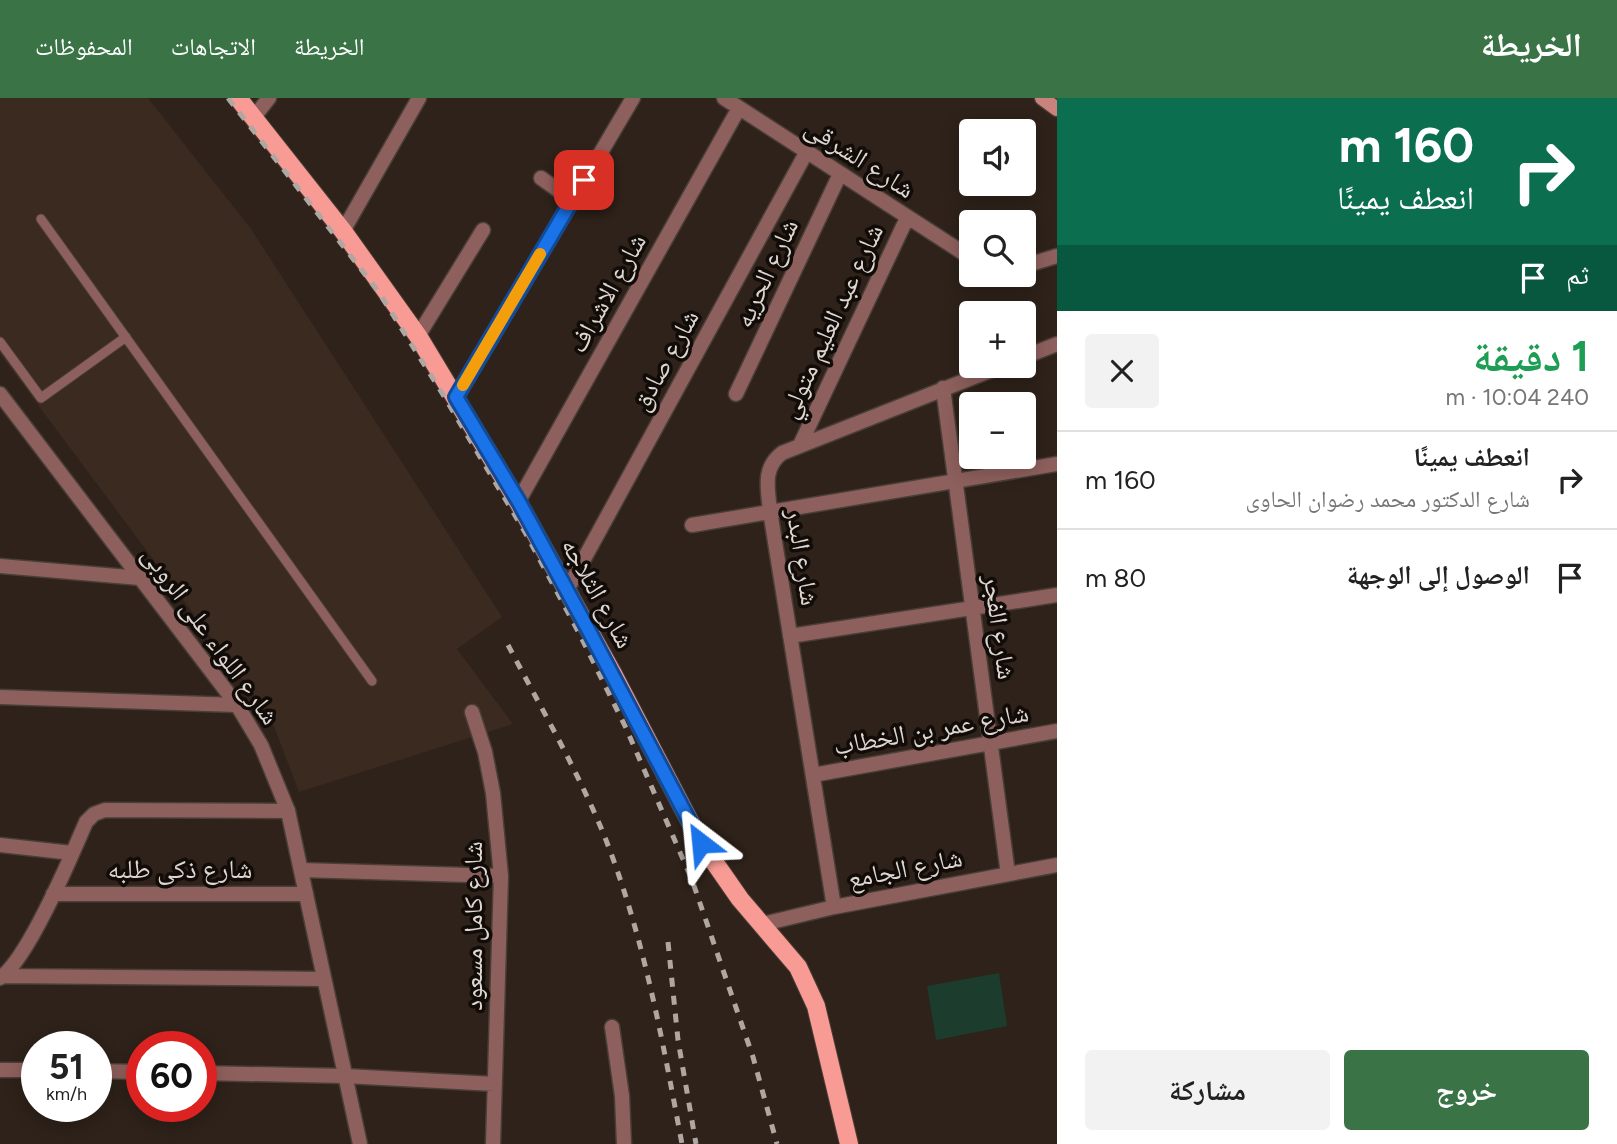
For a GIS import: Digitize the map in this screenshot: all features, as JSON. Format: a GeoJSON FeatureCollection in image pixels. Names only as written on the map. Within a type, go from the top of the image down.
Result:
{"type":"FeatureCollection","features":[{"type":"Feature","properties":{"kind":"main road","name":"شارع الثلاجه"},"geometry":{"type":"LineString","coordinates":[[238,98],[343,231],[418,336],[519,502],[701,843],[719,872],[798,967],[816,1006],[849,1144]]}},
{"type":"Feature","properties":{"kind":"main road"},"geometry":{"type":"LineString","coordinates":[[1042,98],[1057,109]]}},
{"type":"Feature","properties":{"kind":"street"},"geometry":{"type":"LineString","coordinates":[[254,117],[269,98]]}},
{"type":"Feature","properties":{"kind":"street"},"geometry":{"type":"LineString","coordinates":[[343,231],[419,98]]}},
{"type":"Feature","properties":{"kind":"street"},"geometry":{"type":"LineString","coordinates":[[456,397],[633,98]]}},
{"type":"Feature","properties":{"kind":"street","name":"شارع الشرقى"},"geometry":{"type":"LineString","coordinates":[[724,98],[959,250]]}},
{"type":"Feature","properties":{"kind":"street","name":"شارع الاشراف"},"geometry":{"type":"LineString","coordinates":[[519,502],[739,108]]}},
{"type":"Feature","properties":{"kind":"street","name":"شارع صادق"},"geometry":{"type":"LineString","coordinates":[[567,590],[806,153]]}},
{"type":"Feature","properties":{"kind":"street","name":"شارع الحريه"},"geometry":{"type":"LineString","coordinates":[[736,394],[840,174]]}},
{"type":"Feature","properties":{"kind":"street"},"geometry":{"type":"LineString","coordinates":[[541,178],[572,200]]}},
{"type":"Feature","properties":{"kind":"street","name":"شارع عبد العليم متولي"},"geometry":{"type":"LineString","coordinates":[[800,445],[907,218]]}},
{"type":"Feature","properties":{"kind":"street"},"geometry":{"type":"LineString","coordinates":[[418,336],[483,230]]}},
{"type":"Feature","properties":{"kind":"street"},"geometry":{"type":"LineString","coordinates":[[1036,262],[1057,256]]}},
{"type":"Feature","properties":{"kind":"street"},"geometry":{"type":"LineString","coordinates":[[1036,352],[1057,344]]}},
{"type":"Feature","properties":{"kind":"street","name":"شارع البدر"},"geometry":{"type":"LineString","coordinates":[[834,906],[770,511],[767,477],[769,467],[782,453],[800,445],[970,378]]}},
{"type":"Feature","properties":{"kind":"street","name":"شارع الفجر"},"geometry":{"type":"LineString","coordinates":[[943,388],[1008,874]]}},
{"type":"Feature","properties":{"kind":"street","name":"شارع اللواء على الروبى"},"geometry":{"type":"LineString","coordinates":[[0,394],[237,705],[271,766],[288,811],[360,1144]]}},
{"type":"Feature","properties":{"kind":"street"},"geometry":{"type":"LineString","coordinates":[[692,525],[1057,464]]}},
{"type":"Feature","properties":{"kind":"street"},"geometry":{"type":"LineString","coordinates":[[0,565],[140,578]]}},
{"type":"Feature","properties":{"kind":"street"},"geometry":{"type":"LineString","coordinates":[[790,636],[1057,595]]}},
{"type":"Feature","properties":{"kind":"street"},"geometry":{"type":"LineString","coordinates":[[0,697],[237,705]]}},
{"type":"Feature","properties":{"kind":"street","name":"شارع كامل مسعود"},"geometry":{"type":"LineString","coordinates":[[472,712],[485,752],[493,793],[501,876],[493,1144]]}},
{"type":"Feature","properties":{"kind":"street","name":"شارع عمر بن الخطاب"},"geometry":{"type":"LineString","coordinates":[[813,775],[1057,731]]}},
{"type":"Feature","properties":{"kind":"street"},"geometry":{"type":"LineString","coordinates":[[2,976],[14,966],[53,894],[86,822],[94,814],[105,810],[288,811]]}},
{"type":"Feature","properties":{"kind":"street"},"geometry":{"type":"LineString","coordinates":[[0,845],[72,853]]}},
{"type":"Feature","properties":{"kind":"street","name":"شارع الجامع"},"geometry":{"type":"LineString","coordinates":[[763,924],[834,906],[1057,865]]}},
{"type":"Feature","properties":{"kind":"street"},"geometry":{"type":"LineString","coordinates":[[301,870],[501,876]]}},
{"type":"Feature","properties":{"kind":"street","name":"شارع ذكى طلبه"},"geometry":{"type":"LineString","coordinates":[[53,894],[306,894]]}},
{"type":"Feature","properties":{"kind":"street"},"geometry":{"type":"LineString","coordinates":[[2,976],[324,979]]}},
{"type":"Feature","properties":{"kind":"street"},"geometry":{"type":"LineString","coordinates":[[612,1027],[622,1096],[624,1144]]}},
{"type":"Feature","properties":{"kind":"street"},"geometry":{"type":"LineString","coordinates":[[0,1070],[21,1070]]}},
{"type":"Feature","properties":{"kind":"street"},"geometry":{"type":"LineString","coordinates":[[217,1073],[345,1076],[495,1084]]}},
{"type":"Feature","properties":{"kind":"lane"},"geometry":{"type":"LineString","coordinates":[[41,219],[372,681]]}},
{"type":"Feature","properties":{"kind":"lane"},"geometry":{"type":"LineString","coordinates":[[0,342],[41,398],[126,337]]}},
{"type":"Feature","properties":{"kind":"shaded area"},"geometry":{"type":"Polygon","coordinates":[[[0,98],[148,98],[251,229],[502,617],[457,649],[513,724],[299,792],[270,716],[0,354],[0,98]]]}},
{"type":"Feature","properties":{"kind":"green space"},"geometry":{"type":"Polygon","coordinates":[[[999,973],[1007,1026],[936,1040],[927,986],[999,973]]]}},
{"type":"Feature","properties":{"kind":"railway"},"geometry":{"type":"LineString","coordinates":[[228,98],[378,291],[526,534],[580,635],[626,728],[692,880],[753,1057],[777,1144]]}},
{"type":"Feature","properties":{"kind":"railway"},"geometry":{"type":"LineString","coordinates":[[508,645],[580,783],[616,868],[650,985],[682,1144]]}},
{"type":"Feature","properties":{"kind":"railway"},"geometry":{"type":"LineString","coordinates":[[668,942],[678,1040],[696,1144]]}},
{"type":"Feature","properties":{"kind":"slow traffic"},"geometry":{"type":"LineString","coordinates":[[463,385],[540,254]]}},
{"type":"Feature","properties":{"kind":"route"},"geometry":{"type":"LineString","coordinates":[[584,180],[456,397],[519,502],[701,843]]}}]}
